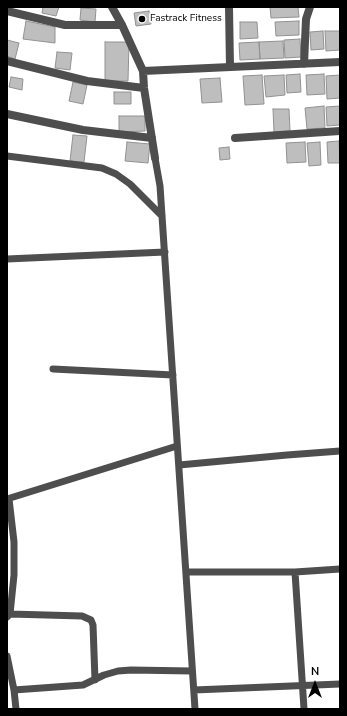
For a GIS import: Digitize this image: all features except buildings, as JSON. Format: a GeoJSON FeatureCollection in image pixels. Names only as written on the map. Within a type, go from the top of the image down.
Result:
{"type":"FeatureCollection","features":[{"type":"Feature","properties":{"kind":"street"},"geometry":{"type":"LineString","coordinates":[[112,7],[143,71],[144,88],[155,158]]}},
{"type":"Feature","properties":{"kind":"street"},"geometry":{"type":"LineString","coordinates":[[228,7],[230,67]]}},
{"type":"Feature","properties":{"kind":"street"},"geometry":{"type":"LineString","coordinates":[[304,64],[306,19],[310,7]]}},
{"type":"Feature","properties":{"kind":"street"},"geometry":{"type":"LineString","coordinates":[[7,11],[65,24],[122,26]]}},
{"type":"Feature","properties":{"kind":"street"},"geometry":{"type":"LineString","coordinates":[[7,61],[87,82],[144,88]]}},
{"type":"Feature","properties":{"kind":"street"},"geometry":{"type":"LineString","coordinates":[[143,71],[340,62]]}},
{"type":"Feature","properties":{"kind":"street"},"geometry":{"type":"LineString","coordinates":[[7,114],[83,130],[152,138]]}},
{"type":"Feature","properties":{"kind":"street"},"geometry":{"type":"LineString","coordinates":[[235,138],[340,131]]}},
{"type":"Feature","properties":{"kind":"lane"},"geometry":{"type":"LineString","coordinates":[[7,156],[102,168],[116,174],[130,184],[162,216]]}},
{"type":"Feature","properties":{"kind":"lane"},"geometry":{"type":"LineString","coordinates":[[155,158],[160,186],[165,252],[195,709]]}},
{"type":"Feature","properties":{"kind":"lane"},"geometry":{"type":"LineString","coordinates":[[7,259],[165,252]]}},
{"type":"Feature","properties":{"kind":"lane"},"geometry":{"type":"LineString","coordinates":[[53,369],[173,375]]}},
{"type":"Feature","properties":{"kind":"lane"},"geometry":{"type":"LineString","coordinates":[[95,680],[93,625],[91,620],[82,616],[8,615],[14,542],[8,499],[178,446]]}},
{"type":"Feature","properties":{"kind":"lane"},"geometry":{"type":"LineString","coordinates":[[179,465],[287,455],[340,452]]}},
{"type":"Feature","properties":{"kind":"lane"},"geometry":{"type":"LineString","coordinates":[[186,572],[295,572],[340,569]]}},
{"type":"Feature","properties":{"kind":"lane"},"geometry":{"type":"LineString","coordinates":[[295,572],[304,709]]}},
{"type":"Feature","properties":{"kind":"lane"},"geometry":{"type":"LineString","coordinates":[[7,656],[14,690],[16,709]]}},
{"type":"Feature","properties":{"kind":"lane"},"geometry":{"type":"LineString","coordinates":[[14,690],[83,686],[104,675],[118,671],[192,671]]}},
{"type":"Feature","properties":{"kind":"lane"},"geometry":{"type":"LineString","coordinates":[[194,690],[340,684]]}},
{"type":"Feature","properties":{"kind":"place","name":"Fastrack Fitness"},"geometry":{"type":"Point","coordinates":[142,19]}}]}
